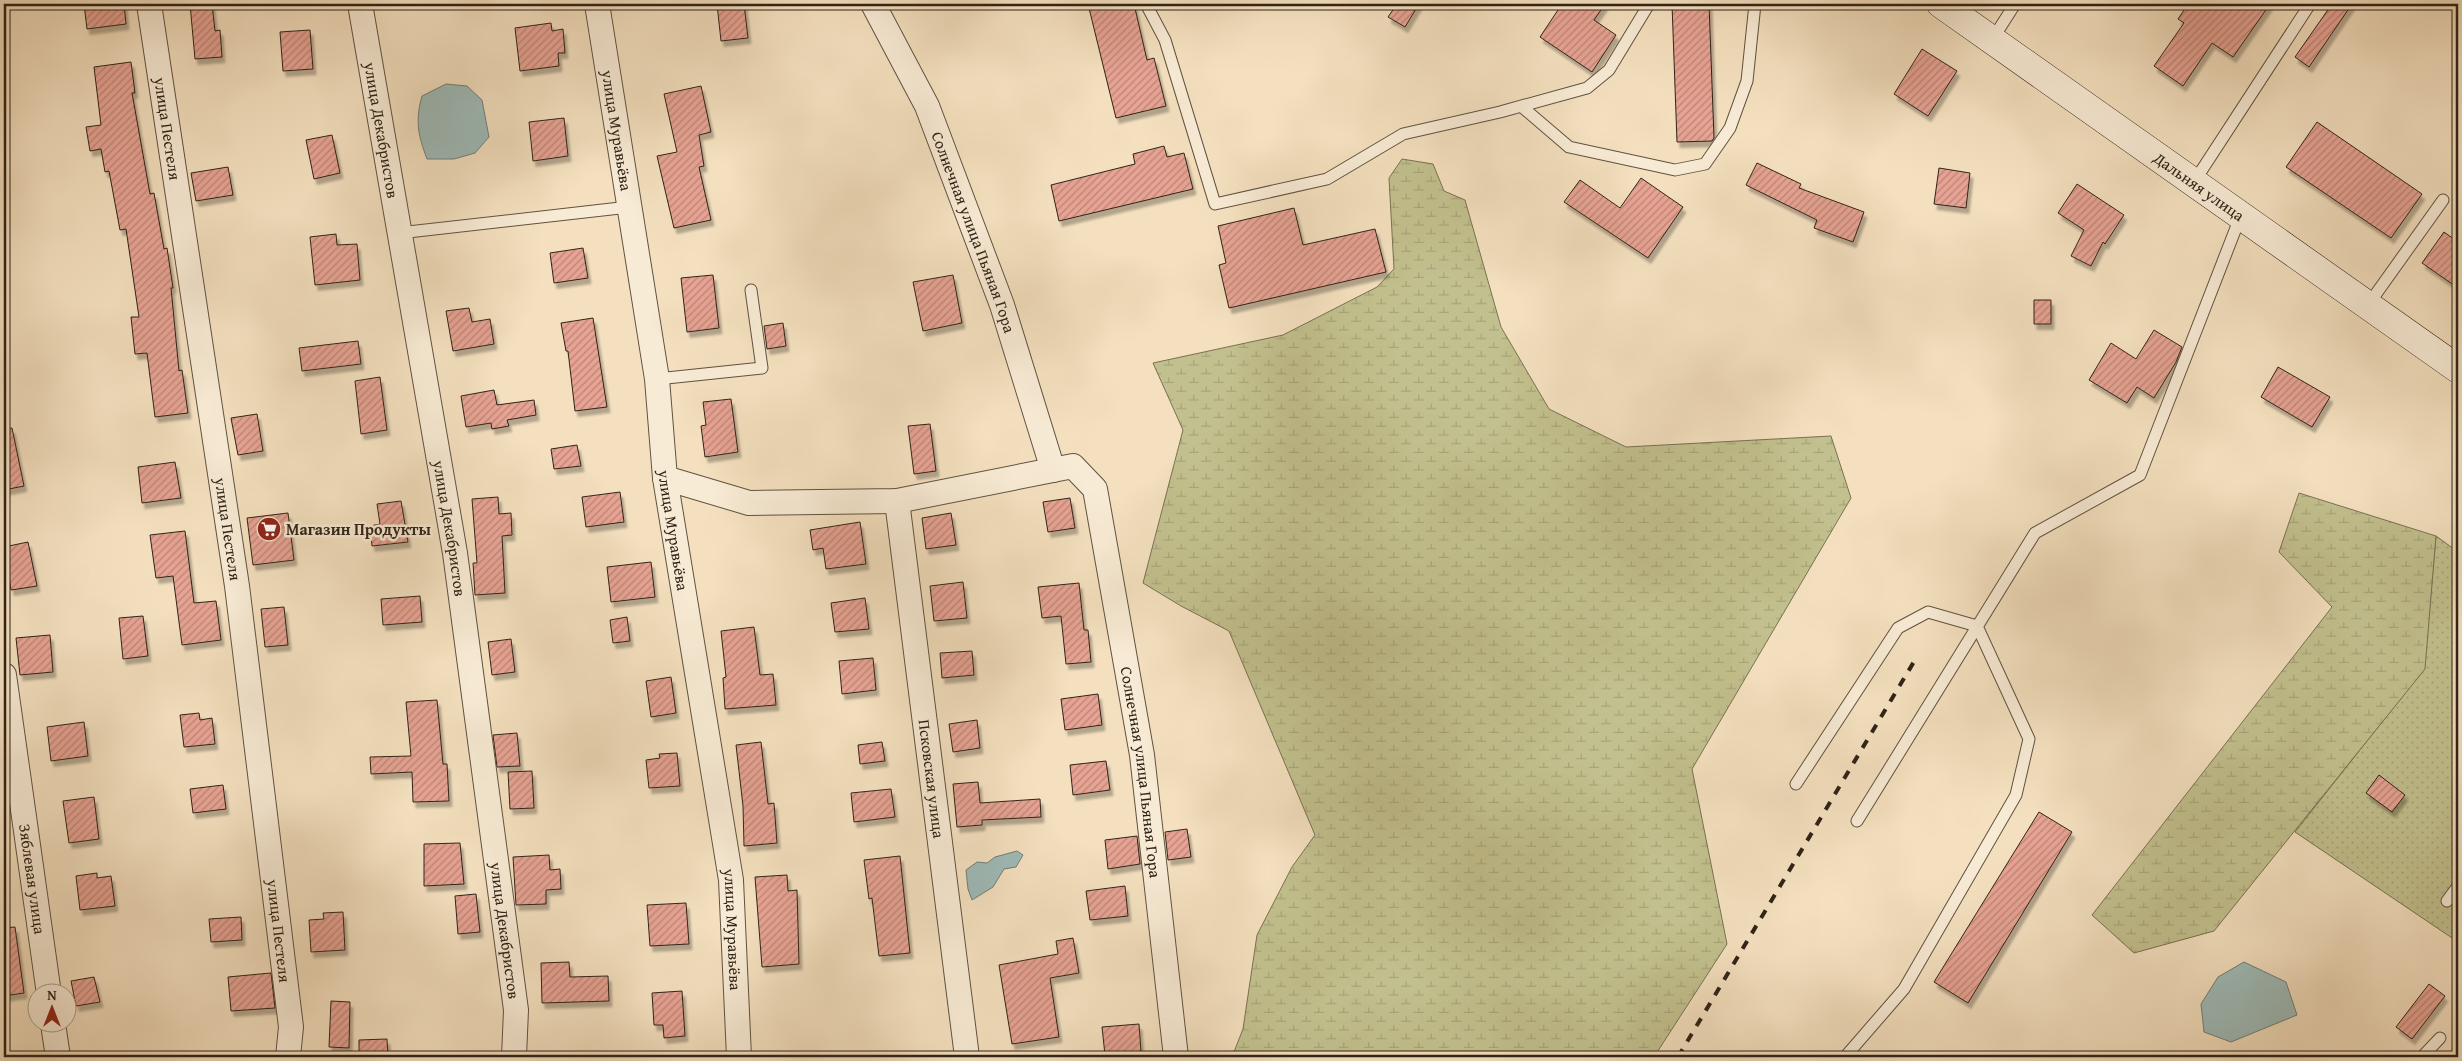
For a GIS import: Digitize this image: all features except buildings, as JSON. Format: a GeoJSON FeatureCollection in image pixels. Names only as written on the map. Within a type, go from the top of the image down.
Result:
{"type":"FeatureCollection","features":[{"type":"Feature","properties":{"kind":"main road","name":"Дальняя улица"},"geometry":{"type":"LineString","coordinates":[[1941,4],[2458,368]]}},
{"type":"Feature","properties":{"kind":"street","name":"улица Пестеля"},"geometry":{"type":"LineString","coordinates":[[150,4],[237,586],[291,1026],[288,1057]]}},
{"type":"Feature","properties":{"kind":"street","name":"улица Декабристов"},"geometry":{"type":"LineString","coordinates":[[360,4],[455,553],[516,1010],[514,1057]]}},
{"type":"Feature","properties":{"kind":"street","name":"улица Муравьёва"},"geometry":{"type":"LineString","coordinates":[[598,4],[657,379],[665,478],[731,880],[739,1057]]}},
{"type":"Feature","properties":{"kind":"street","name":"Солнечная улица Пьяная Гора"},"geometry":{"type":"LineString","coordinates":[[874,4],[930,115],[1002,305],[1053,470],[1073,466],[1095,489],[1142,755],[1176,1057]]}},
{"type":"Feature","properties":{"kind":"street"},"geometry":{"type":"LineString","coordinates":[[665,478],[749,503],[897,501],[1053,470]]}},
{"type":"Feature","properties":{"kind":"street","name":"Псковская улица"},"geometry":{"type":"LineString","coordinates":[[897,501],[967,1057]]}},
{"type":"Feature","properties":{"kind":"street","name":"Зяблевая улица"},"geometry":{"type":"LineString","coordinates":[[4,676],[48,984]]}},
{"type":"Feature","properties":{"kind":"street"},"geometry":{"type":"LineString","coordinates":[[55,1034],[58,1057]]}},
{"type":"Feature","properties":{"kind":"lane"},"geometry":{"type":"LineString","coordinates":[[1146,4],[1165,40],[1215,204],[1327,179],[1403,134],[1522,106],[1587,88],[1609,70],[1649,4]]}},
{"type":"Feature","properties":{"kind":"lane"},"geometry":{"type":"LineString","coordinates":[[1522,106],[1568,147],[1674,170],[1705,164],[1730,128],[1747,81],[1755,4]]}},
{"type":"Feature","properties":{"kind":"lane"},"geometry":{"type":"LineString","coordinates":[[1992,40],[2015,4]]}},
{"type":"Feature","properties":{"kind":"lane"},"geometry":{"type":"LineString","coordinates":[[2194,182],[2310,4]]}},
{"type":"Feature","properties":{"kind":"lane"},"geometry":{"type":"LineString","coordinates":[[2368,305],[2443,200]]}},
{"type":"Feature","properties":{"kind":"lane"},"geometry":{"type":"LineString","coordinates":[[399,233],[629,207]]}},
{"type":"Feature","properties":{"kind":"lane"},"geometry":{"type":"LineString","coordinates":[[1857,821],[2035,533],[2140,475],[2240,215]]}},
{"type":"Feature","properties":{"kind":"lane"},"geometry":{"type":"LineString","coordinates":[[657,379],[762,368],[751,290]]}},
{"type":"Feature","properties":{"kind":"lane"},"geometry":{"type":"LineString","coordinates":[[1796,784],[1898,628],[1928,612],[1977,626],[2029,740],[2016,795],[1904,988],[1845,1057]]}},
{"type":"Feature","properties":{"kind":"lane"},"geometry":{"type":"LineString","coordinates":[[2447,901],[2458,886]]}},
{"type":"Feature","properties":{"kind":"lane"},"geometry":{"type":"LineString","coordinates":[[2422,1057],[2440,1038]]}},
{"type":"Feature","properties":{"kind":"green space"},"geometry":{"type":"Polygon","coordinates":[[[1402,159],[1433,164],[1444,191],[1465,200],[1501,327],[1549,409],[1626,447],[1831,436],[1851,498],[1692,769],[1727,944],[1654,1057],[1232,1057],[1243,1029],[1257,935],[1292,867],[1315,835],[1229,631],[1181,606],[1143,583],[1183,430],[1153,363],[1283,335],[1377,287],[1394,269],[1389,178],[1402,159]]]}},
{"type":"Feature","properties":{"kind":"green space"},"geometry":{"type":"Polygon","coordinates":[[[2299,493],[2436,536],[2425,669],[2214,931],[2134,953],[2092,915],[2332,607],[2279,552],[2299,493]]]}},
{"type":"Feature","properties":{"kind":"green space"},"geometry":{"type":"Polygon","coordinates":[[[2436,536],[2458,552],[2458,942],[2295,832],[2424,669],[2436,536]]]}},
{"type":"Feature","properties":{"kind":"water"},"geometry":{"type":"Polygon","coordinates":[[[446,84],[467,86],[482,100],[489,137],[475,153],[454,159],[427,159],[418,128],[422,96],[446,84]]]}},
{"type":"Feature","properties":{"kind":"water"},"geometry":{"type":"Polygon","coordinates":[[[1017,851],[1023,855],[1016,867],[1004,869],[993,887],[972,900],[968,889],[966,870],[977,862],[987,863],[995,857],[1017,851]]]}},
{"type":"Feature","properties":{"kind":"water"},"geometry":{"type":"Polygon","coordinates":[[[2244,962],[2286,982],[2297,1015],[2231,1042],[2204,1032],[2201,1004],[2218,977],[2244,962]]]}},
{"type":"Feature","properties":{"kind":"railway"},"geometry":{"type":"LineString","coordinates":[[1678,1057],[1915,660]]}},
{"type":"Feature","properties":{"kind":"place","name":"Магазин Продукты"},"geometry":{"type":"Point","coordinates":[269,529]}}]}
